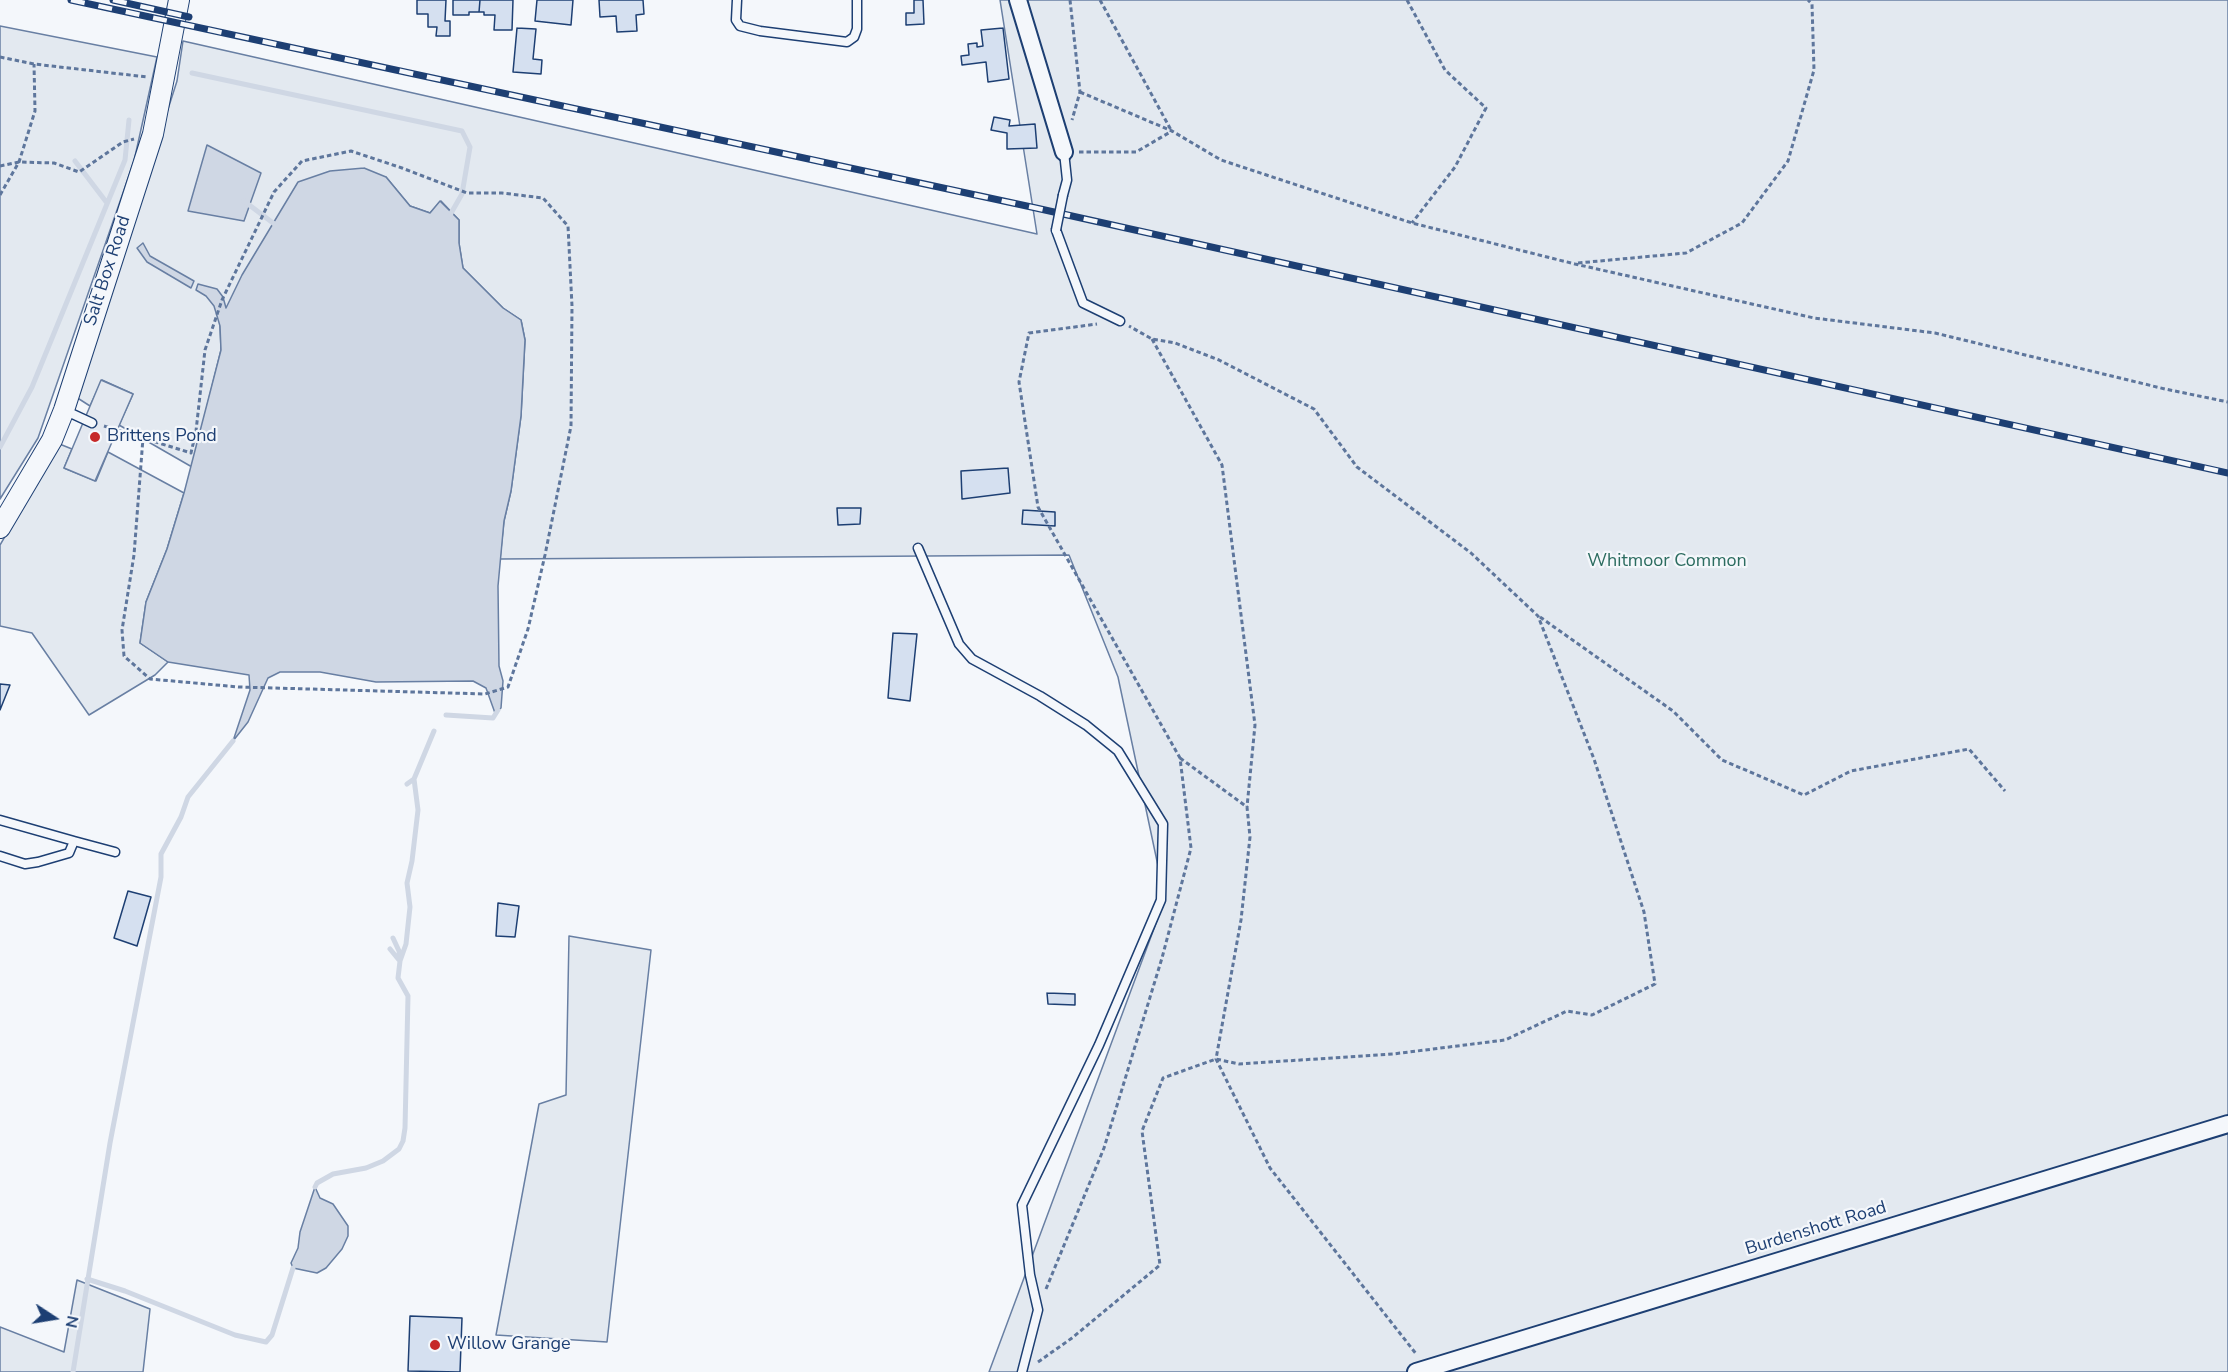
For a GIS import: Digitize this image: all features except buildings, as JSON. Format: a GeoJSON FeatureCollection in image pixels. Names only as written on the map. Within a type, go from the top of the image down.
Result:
{"type":"FeatureCollection","features":[{"type":"Feature","properties":{"kind":"street","name":"Salt Box Road"},"geometry":{"type":"LineString","coordinates":[[0,528],[52,440],[64,410],[153,134],[179,0]]}},
{"type":"Feature","properties":{"kind":"street"},"geometry":{"type":"LineString","coordinates":[[1018,0],[1064,152]]}},
{"type":"Feature","properties":{"kind":"street","name":"Burdenshott Road"},"geometry":{"type":"LineString","coordinates":[[1421,1370],[2228,1124]]}},
{"type":"Feature","properties":{"kind":"lane"},"geometry":{"type":"LineString","coordinates":[[737,0],[736,20],[740,26],[760,31],[847,42],[854,37],[857,29],[857,0]]}},
{"type":"Feature","properties":{"kind":"lane"},"geometry":{"type":"LineString","coordinates":[[1064,152],[1067,180],[1056,230],[1083,303],[1120,321]]}},
{"type":"Feature","properties":{"kind":"lane"},"geometry":{"type":"LineString","coordinates":[[64,410],[92,423]]}},
{"type":"Feature","properties":{"kind":"lane"},"geometry":{"type":"LineString","coordinates":[[918,548],[959,644],[972,659],[1086,724],[1118,751],[1163,824],[1161,900],[1099,1045],[1022,1205],[1030,1275],[1038,1310],[1022,1372]]}},
{"type":"Feature","properties":{"kind":"lane"},"geometry":{"type":"LineString","coordinates":[[0,820],[115,852]]}},
{"type":"Feature","properties":{"kind":"lane"},"geometry":{"type":"LineString","coordinates":[[0,856],[25,864],[39,862],[69,853],[74,841]]}},
{"type":"Feature","properties":{"kind":"path"},"geometry":{"type":"LineString","coordinates":[[1070,0],[1080,92],[1072,122]]}},
{"type":"Feature","properties":{"kind":"path"},"geometry":{"type":"LineString","coordinates":[[1100,0],[1172,131]]}},
{"type":"Feature","properties":{"kind":"path"},"geometry":{"type":"LineString","coordinates":[[1407,0],[1446,70],[1486,108],[1455,168],[1412,223]]}},
{"type":"Feature","properties":{"kind":"path"},"geometry":{"type":"LineString","coordinates":[[1575,264],[1686,252],[1742,223],[1788,161],[1814,70],[1812,4],[1808,0]]}},
{"type":"Feature","properties":{"kind":"path"},"geometry":{"type":"LineString","coordinates":[[0,57],[34,64],[164,78]]}},
{"type":"Feature","properties":{"kind":"path"},"geometry":{"type":"LineString","coordinates":[[0,195],[19,162],[35,111],[34,64]]}},
{"type":"Feature","properties":{"kind":"path"},"geometry":{"type":"LineString","coordinates":[[1080,92],[1172,131],[1221,160],[1412,223],[1575,264],[1814,318],[1935,333],[2164,389],[2228,402]]}},
{"type":"Feature","properties":{"kind":"path"},"geometry":{"type":"LineString","coordinates":[[1064,152],[1136,152],[1172,131]]}},
{"type":"Feature","properties":{"kind":"path"},"geometry":{"type":"LineString","coordinates":[[0,166],[19,162],[54,163],[80,172],[123,142]]}},
{"type":"Feature","properties":{"kind":"path"},"geometry":{"type":"LineString","coordinates":[[92,423],[143,438],[191,453],[196,431],[205,350],[222,300],[274,192],[302,161],[351,151],[467,193],[502,193],[543,198],[568,226],[572,306],[572,426],[528,628],[508,687],[485,694],[239,687],[150,679],[124,656],[122,630],[134,555],[143,438]]}},
{"type":"Feature","properties":{"kind":"path"},"geometry":{"type":"LineString","coordinates":[[1038,1310],[1104,1148],[1162,958],[1191,848],[1180,758],[1038,507],[1018,382],[1029,333],[1120,321],[1152,339],[1175,343],[1219,360],[1314,409],[1357,467],[1471,553],[1538,616],[1673,711],[1722,760],[1804,795],[1851,771],[1969,749],[2005,792]]}},
{"type":"Feature","properties":{"kind":"path"},"geometry":{"type":"LineString","coordinates":[[1152,339],[1222,465],[1255,725],[1247,807],[1250,837],[1241,920],[1216,1059],[1270,1168],[1421,1370]]}},
{"type":"Feature","properties":{"kind":"path"},"geometry":{"type":"LineString","coordinates":[[1033,1365],[1072,1338],[1160,1265],[1142,1131],[1163,1078],[1216,1059],[1239,1064],[1358,1056],[1505,1040],[1567,1011],[1592,1015],[1655,984],[1644,912],[1594,759],[1538,616]]}},
{"type":"Feature","properties":{"kind":"path"},"geometry":{"type":"LineString","coordinates":[[1180,758],[1247,807]]}},
{"type":"Feature","properties":{"kind":"green space","name":"Whitmoor Common"},"geometry":{"type":"Polygon","coordinates":[[[1000,0],[2228,0],[2228,1372],[989,1372],[1165,899],[1118,677],[1069,555],[500,559],[521,416],[525,340],[521,320],[503,308],[463,268],[459,243],[459,220],[441,201],[430,213],[410,206],[386,177],[220,326],[221,350],[192,467],[119,425],[133,394],[102,380],[90,406],[76,397],[177,81],[183,41],[1037,234],[1000,0]]]}},
{"type":"Feature","properties":{"kind":"green space"},"geometry":{"type":"Polygon","coordinates":[[[0,26],[157,57],[134,161],[38,438],[0,499],[0,26]]]}},
{"type":"Feature","properties":{"kind":"green space"},"geometry":{"type":"Polygon","coordinates":[[[57,443],[72,449],[64,468],[96,481],[108,452],[184,493],[167,549],[146,602],[140,643],[168,662],[155,675],[89,715],[32,633],[0,626],[0,545],[57,443]]]}},
{"type":"Feature","properties":{"kind":"green space"},"geometry":{"type":"Polygon","coordinates":[[[569,936],[651,950],[607,1342],[496,1335],[539,1104],[566,1095],[569,936]]]}},
{"type":"Feature","properties":{"kind":"green space"},"geometry":{"type":"Polygon","coordinates":[[[77,1280],[150,1309],[143,1372],[0,1372],[0,1327],[64,1352],[77,1280]]]}},
{"type":"Feature","properties":{"kind":"shaded area"},"geometry":{"type":"Polygon","coordinates":[[[207,145],[261,173],[244,221],[188,211],[207,145]]]}},
{"type":"Feature","properties":{"kind":"shaded area","name":"Brittens Pond"},"geometry":{"type":"Polygon","coordinates":[[[364,168],[386,177],[410,206],[430,213],[440,201],[459,220],[459,243],[463,268],[503,308],[521,320],[525,340],[521,416],[511,491],[504,521],[498,586],[499,666],[503,681],[501,708],[495,713],[486,688],[473,681],[376,682],[320,672],[280,672],[268,678],[248,722],[233,741],[250,690],[249,675],[168,662],[140,643],[146,602],[167,549],[184,493],[221,350],[220,326],[214,306],[206,296],[196,290],[198,284],[217,289],[223,297],[226,308],[242,275],[298,182],[330,171],[364,168]]]}},
{"type":"Feature","properties":{"kind":"shaded area"},"geometry":{"type":"Polygon","coordinates":[[[143,243],[150,256],[194,281],[191,288],[147,262],[137,248],[143,243]]]}},
{"type":"Feature","properties":{"kind":"shaded area","name":"Brittens Pond"},"geometry":{"type":"Polygon","coordinates":[[[101,380],[133,394],[95,481],[64,468],[101,380]]]}},
{"type":"Feature","properties":{"kind":"shaded area"},"geometry":{"type":"Polygon","coordinates":[[[315,1187],[320,1198],[333,1204],[348,1226],[348,1236],[342,1249],[326,1268],[317,1273],[293,1268],[291,1263],[298,1248],[300,1232],[315,1187]]]}},
{"type":"Feature","properties":{"kind":"waterway"},"geometry":{"type":"LineString","coordinates":[[192,73],[462,131],[470,147],[462,194],[450,215]]}},
{"type":"Feature","properties":{"kind":"waterway"},"geometry":{"type":"LineString","coordinates":[[0,447],[32,387],[125,160],[129,120]]}},
{"type":"Feature","properties":{"kind":"waterway"},"geometry":{"type":"LineString","coordinates":[[75,161],[107,203]]}},
{"type":"Feature","properties":{"kind":"waterway"},"geometry":{"type":"LineString","coordinates":[[244,201],[277,226]]}},
{"type":"Feature","properties":{"kind":"waterway"},"geometry":{"type":"LineString","coordinates":[[446,715],[493,718],[498,710]]}},
{"type":"Feature","properties":{"kind":"waterway"},"geometry":{"type":"LineString","coordinates":[[407,784],[414,779],[434,731]]}},
{"type":"Feature","properties":{"kind":"waterway"},"geometry":{"type":"LineString","coordinates":[[73,1372],[110,1143],[161,877],[161,854],[181,817],[188,797],[233,741]]}},
{"type":"Feature","properties":{"kind":"waterway"},"geometry":{"type":"LineString","coordinates":[[315,1187],[317,1183],[333,1174],[366,1168],[383,1161],[399,1149],[403,1141],[408,996],[398,978],[400,961],[406,944],[410,907],[407,883],[418,810],[414,779]]}},
{"type":"Feature","properties":{"kind":"waterway"},"geometry":{"type":"LineString","coordinates":[[393,938],[400,959]]}},
{"type":"Feature","properties":{"kind":"waterway"},"geometry":{"type":"LineString","coordinates":[[390,949],[399,960]]}},
{"type":"Feature","properties":{"kind":"waterway"},"geometry":{"type":"LineString","coordinates":[[87,1279],[125,1291],[235,1335],[266,1342],[272,1335],[293,1268]]}},
{"type":"Feature","properties":{"kind":"railway"},"geometry":{"type":"LineString","coordinates":[[71,0],[1036,208],[2228,473]]}},
{"type":"Feature","properties":{"kind":"railway"},"geometry":{"type":"LineString","coordinates":[[113,0],[189,17]]}},
{"type":"Feature","properties":{"kind":"place","name":"Brittens Pond"},"geometry":{"type":"Point","coordinates":[95,437]}},
{"type":"Feature","properties":{"kind":"place","name":"Willow Grange"},"geometry":{"type":"Point","coordinates":[435,1345]}}]}
